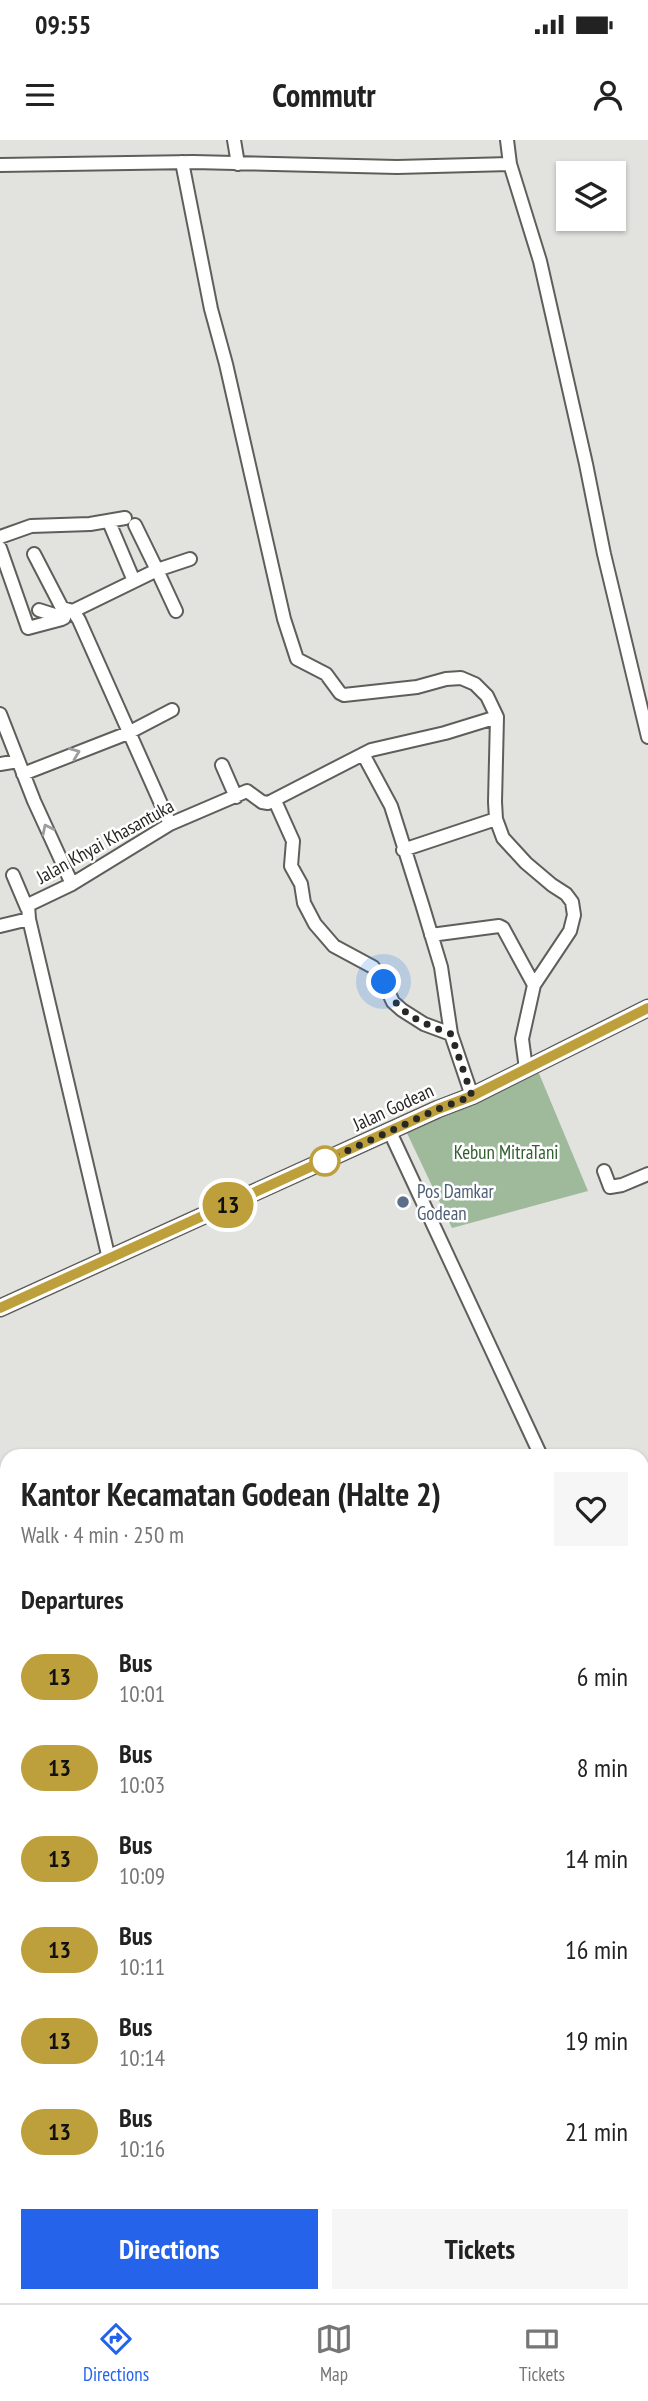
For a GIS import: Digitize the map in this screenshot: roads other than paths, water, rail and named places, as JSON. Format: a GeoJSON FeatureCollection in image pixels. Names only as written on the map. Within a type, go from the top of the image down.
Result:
{"type":"FeatureCollection","features":[{"type":"Feature","properties":{"kind":"main road","name":"Jalan Godean"},"geometry":{"type":"LineString","coordinates":[[0,1308],[472,1096],[648,1008]]}},
{"type":"Feature","properties":{"kind":"street"},"geometry":{"type":"LineString","coordinates":[[234,140],[238,164]]}},
{"type":"Feature","properties":{"kind":"street"},"geometry":{"type":"LineString","coordinates":[[507,140],[510,164],[540,261],[604,554],[648,737]]}},
{"type":"Feature","properties":{"kind":"street"},"geometry":{"type":"LineString","coordinates":[[182,162],[211,309],[284,619],[300,662],[326,674],[344,695],[416,687],[461,678],[475,684],[487,696],[497,717],[496,819],[503,838],[552,885],[566,894],[573,905],[574,915],[570,931],[534,985],[522,1039],[526,1069]]}},
{"type":"Feature","properties":{"kind":"street"},"geometry":{"type":"LineString","coordinates":[[0,165],[182,162],[397,167],[510,164]]}},
{"type":"Feature","properties":{"kind":"street"},"geometry":{"type":"LineString","coordinates":[[0,537],[44,524],[130,521],[176,611]]}},
{"type":"Feature","properties":{"kind":"street"},"geometry":{"type":"LineString","coordinates":[[110,522],[134,581]]}},
{"type":"Feature","properties":{"kind":"street"},"geometry":{"type":"LineString","coordinates":[[0,548],[28,628],[70,615],[157,570],[190,559]]}},
{"type":"Feature","properties":{"kind":"street"},"geometry":{"type":"LineString","coordinates":[[34,554],[62,608],[70,615],[170,824]]}},
{"type":"Feature","properties":{"kind":"street"},"geometry":{"type":"LineString","coordinates":[[39,610],[70,615]]}},
{"type":"Feature","properties":{"kind":"street"},"geometry":{"type":"LineString","coordinates":[[0,764],[21,767],[128,733],[172,710]]}},
{"type":"Feature","properties":{"kind":"street"},"geometry":{"type":"LineString","coordinates":[[0,714],[72,884]]}},
{"type":"Feature","properties":{"kind":"street"},"geometry":{"type":"LineString","coordinates":[[222,765],[236,797],[249,791],[264,803],[275,801],[370,750],[445,733],[497,717]]}},
{"type":"Feature","properties":{"kind":"street"},"geometry":{"type":"LineString","coordinates":[[363,754],[391,806],[441,967],[451,1034],[472,1096]]}},
{"type":"Feature","properties":{"kind":"street","name":"Jalan Khyai Khasantuka"},"geometry":{"type":"LineString","coordinates":[[0,926],[28,914],[31,903],[72,884],[170,824],[236,797]]}},
{"type":"Feature","properties":{"kind":"street"},"geometry":{"type":"LineString","coordinates":[[275,801],[293,841],[291,866],[301,884],[304,903],[314,924],[334,946],[373,967],[384,982],[393,1002],[402,1010],[424,1024],[451,1034]]}},
{"type":"Feature","properties":{"kind":"street"},"geometry":{"type":"LineString","coordinates":[[404,850],[496,819]]}},
{"type":"Feature","properties":{"kind":"street"},"geometry":{"type":"LineString","coordinates":[[13,875],[28,914],[109,1259]]}},
{"type":"Feature","properties":{"kind":"street"},"geometry":{"type":"LineString","coordinates":[[431,935],[499,926],[503,928],[534,985]]}},
{"type":"Feature","properties":{"kind":"street"},"geometry":{"type":"LineString","coordinates":[[390,1132],[538,1449]]}},
{"type":"Feature","properties":{"kind":"street"},"geometry":{"type":"LineString","coordinates":[[604,1171],[610,1187],[648,1174]]}},
{"type":"Feature","properties":{"kind":"place","name":"Pos Damkar Godean"},"geometry":{"type":"Point","coordinates":[403,1202]}},
{"type":"Feature","properties":{"kind":"park label","name":"Kebun MitraTani"},"geometry":{"type":"Point","coordinates":[506,1152]}}]}
